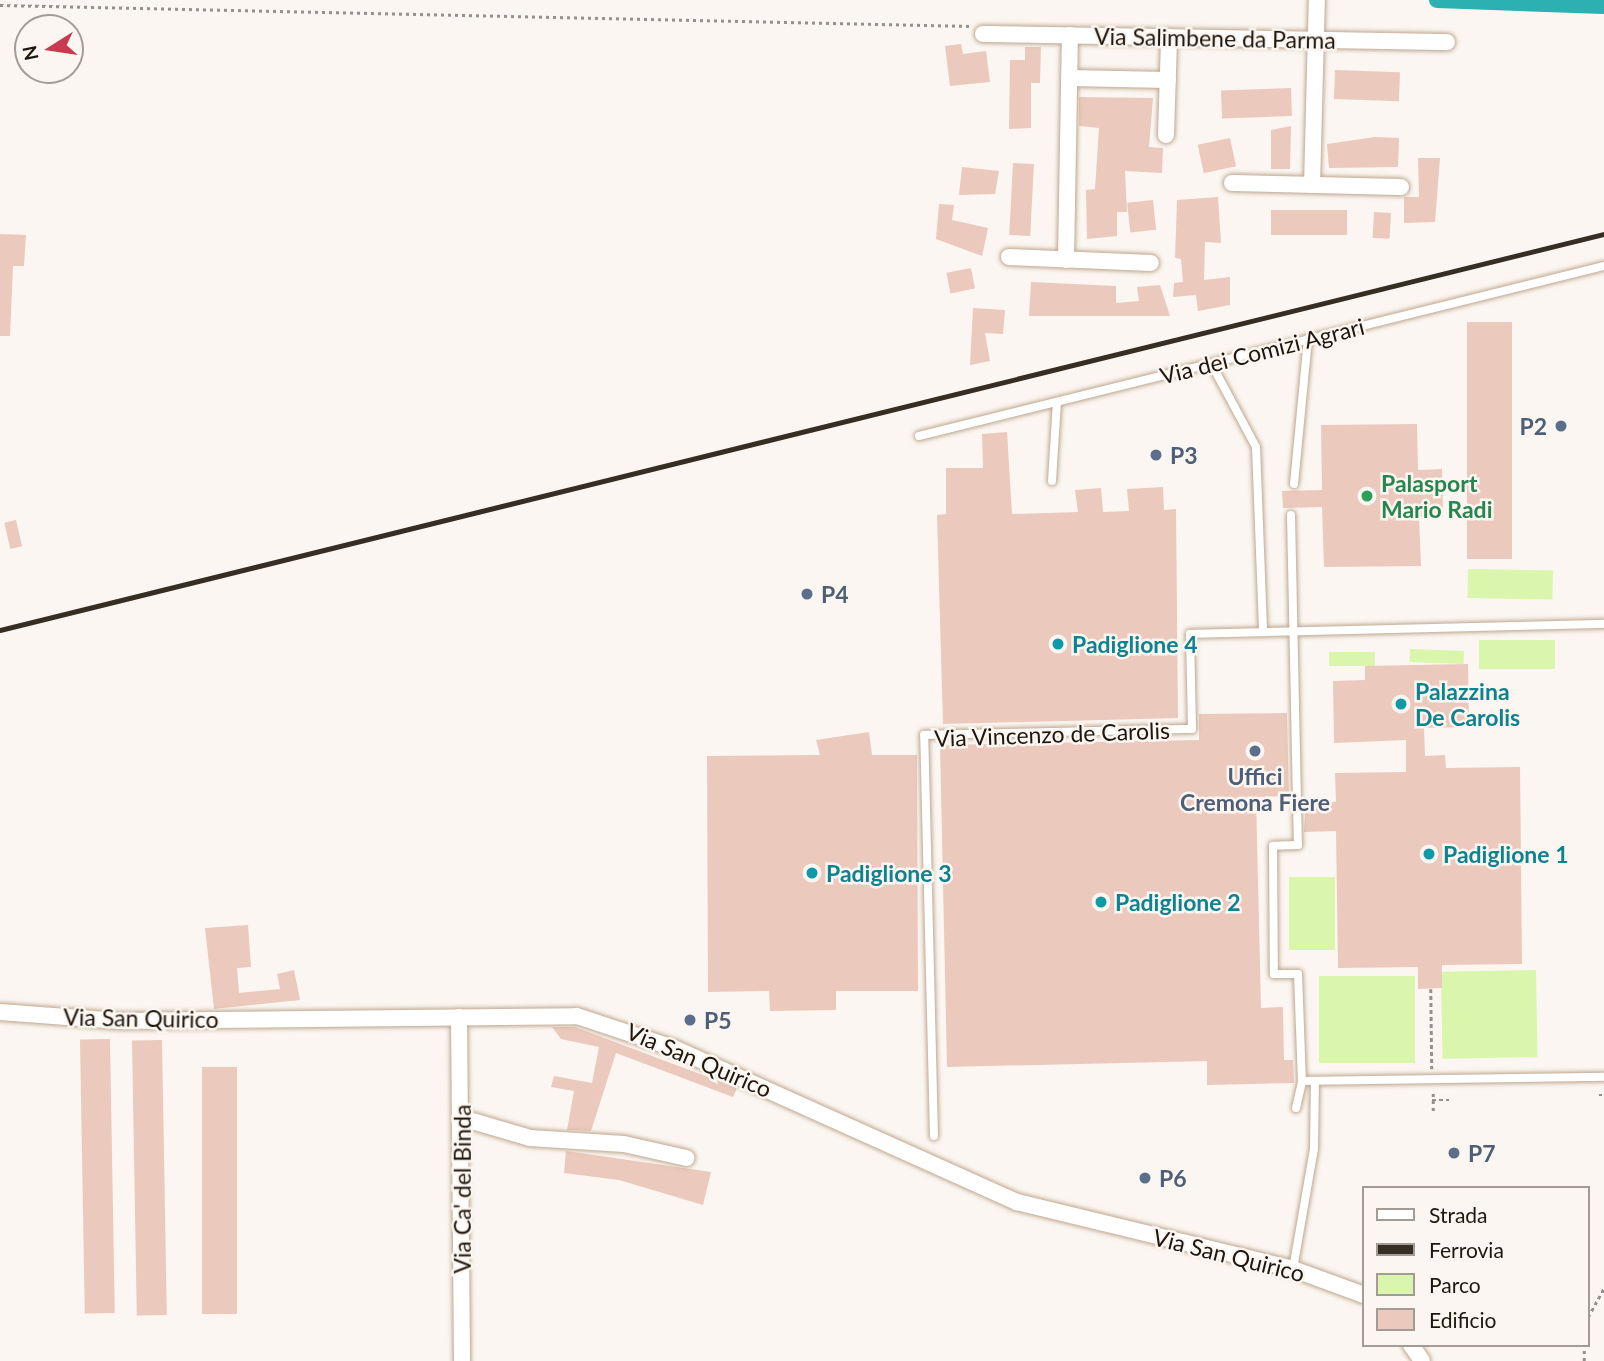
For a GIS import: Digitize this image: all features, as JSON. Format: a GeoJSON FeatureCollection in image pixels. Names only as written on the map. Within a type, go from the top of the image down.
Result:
{"type":"FeatureCollection","features":[{"type":"Feature","properties":{"kind":"street"},"geometry":{"type":"LineString","coordinates":[[1312,184],[1317,0]]}},
{"type":"Feature","properties":{"kind":"street","name":"Via Salimbene da Parma"},"geometry":{"type":"LineString","coordinates":[[983,34],[1169,37],[1316,32],[1447,42]]}},
{"type":"Feature","properties":{"kind":"street"},"geometry":{"type":"LineString","coordinates":[[1066,260],[1070,35]]}},
{"type":"Feature","properties":{"kind":"street"},"geometry":{"type":"LineString","coordinates":[[1166,135],[1169,37]]}},
{"type":"Feature","properties":{"kind":"street"},"geometry":{"type":"LineString","coordinates":[[1069,78],[1168,80]]}},
{"type":"Feature","properties":{"kind":"street"},"geometry":{"type":"LineString","coordinates":[[1232,183],[1401,187]]}},
{"type":"Feature","properties":{"kind":"street"},"geometry":{"type":"LineString","coordinates":[[1009,257],[1150,263]]}},
{"type":"Feature","properties":{"kind":"street","name":"Via San Quirico"},"geometry":{"type":"LineString","coordinates":[[0,1012],[120,1021],[459,1017],[560,1013],[616,1024],[1017,1202],[1293,1269],[1362,1293]]}},
{"type":"Feature","properties":{"kind":"street","name":"Via Ca' del Binda"},"geometry":{"type":"LineString","coordinates":[[459,1017],[462,1118],[462,1361]]}},
{"type":"Feature","properties":{"kind":"street"},"geometry":{"type":"LineString","coordinates":[[462,1118],[530,1138],[624,1144],[686,1158]]}},
{"type":"Feature","properties":{"kind":"lane","name":"Via dei Comizi Agrari"},"geometry":{"type":"LineString","coordinates":[[919,436],[1604,266]]}},
{"type":"Feature","properties":{"kind":"lane"},"geometry":{"type":"LineString","coordinates":[[1294,484],[1308,339]]}},
{"type":"Feature","properties":{"kind":"lane"},"geometry":{"type":"LineString","coordinates":[[1212,365],[1256,447],[1264,632]]}},
{"type":"Feature","properties":{"kind":"lane"},"geometry":{"type":"LineString","coordinates":[[1052,481],[1057,402]]}},
{"type":"Feature","properties":{"kind":"lane"},"geometry":{"type":"LineString","coordinates":[[1291,515],[1298,845],[1273,846],[1274,974],[1298,974],[1302,1082],[1296,1108]]}},
{"type":"Feature","properties":{"kind":"lane","name":"Via Vincenzo de Carolis"},"geometry":{"type":"LineString","coordinates":[[934,1136],[924,735],[1192,729],[1190,634],[1604,624]]}},
{"type":"Feature","properties":{"kind":"lane"},"geometry":{"type":"LineString","coordinates":[[1302,1082],[1604,1077]]}},
{"type":"Feature","properties":{"kind":"lane"},"geometry":{"type":"LineString","coordinates":[[1293,1269],[1314,1149],[1315,1081]]}},
{"type":"Feature","properties":{"kind":"path"},"geometry":{"type":"LineString","coordinates":[[0,5],[923,21],[966,23],[983,34]]}},
{"type":"Feature","properties":{"kind":"path"},"geometry":{"type":"LineString","coordinates":[[1431,989],[1433,1111]]}},
{"type":"Feature","properties":{"kind":"path"},"geometry":{"type":"LineString","coordinates":[[1599,1096],[1604,1095]]}},
{"type":"Feature","properties":{"kind":"path"},"geometry":{"type":"LineString","coordinates":[[1432,1100],[1449,1100]]}},
{"type":"Feature","properties":{"kind":"path"},"geometry":{"type":"LineString","coordinates":[[1590,1313],[1604,1287]]}},
{"type":"Feature","properties":{"kind":"green space"},"geometry":{"type":"Polygon","coordinates":[[[1468,569],[1553,570],[1552,599],[1467,598],[1468,569]]]}},
{"type":"Feature","properties":{"kind":"green space"},"geometry":{"type":"Polygon","coordinates":[[[1479,640],[1555,640],[1555,669],[1479,669],[1479,640]]]}},
{"type":"Feature","properties":{"kind":"green space"},"geometry":{"type":"Polygon","coordinates":[[[1410,649],[1464,651],[1464,664],[1410,662],[1410,649]]]}},
{"type":"Feature","properties":{"kind":"green space"},"geometry":{"type":"Polygon","coordinates":[[[1329,652],[1375,652],[1375,666],[1329,666],[1329,652]]]}},
{"type":"Feature","properties":{"kind":"green space"},"geometry":{"type":"Polygon","coordinates":[[[1289,877],[1335,877],[1335,950],[1289,950],[1289,877]]]}},
{"type":"Feature","properties":{"kind":"green space"},"geometry":{"type":"Polygon","coordinates":[[[1536,970],[1538,1057],[1443,1059],[1441,972],[1536,970]]]}},
{"type":"Feature","properties":{"kind":"green space"},"geometry":{"type":"Polygon","coordinates":[[[1319,976],[1415,976],[1415,1063],[1319,1063],[1319,976]]]}},
{"type":"Feature","properties":{"kind":"building"},"geometry":{"type":"Polygon","coordinates":[[[961,44],[963,54],[986,51],[990,82],[950,86],[945,46],[961,44]]]}},
{"type":"Feature","properties":{"kind":"building"},"geometry":{"type":"Polygon","coordinates":[[[1025,47],[1041,47],[1040,83],[1031,83],[1031,128],[1009,129],[1010,60],[1025,60],[1025,47]]]}},
{"type":"Feature","properties":{"kind":"building"},"geometry":{"type":"Polygon","coordinates":[[[1335,70],[1400,72],[1399,101],[1334,99],[1335,70]]]}},
{"type":"Feature","properties":{"kind":"building"},"geometry":{"type":"Polygon","coordinates":[[[1291,88],[1292,116],[1222,118],[1221,90],[1291,88]]]}},
{"type":"Feature","properties":{"kind":"building"},"geometry":{"type":"Polygon","coordinates":[[[1079,97],[1153,98],[1149,147],[1163,148],[1162,173],[1125,171],[1127,212],[1117,212],[1117,236],[1087,239],[1086,190],[1095,189],[1099,128],[1079,126],[1079,97]]]}},
{"type":"Feature","properties":{"kind":"building"},"geometry":{"type":"Polygon","coordinates":[[[1291,126],[1290,169],[1271,169],[1271,130],[1291,126]]]}},
{"type":"Feature","properties":{"kind":"building"},"geometry":{"type":"Polygon","coordinates":[[[1375,137],[1399,138],[1398,167],[1329,168],[1327,144],[1375,137]]]}},
{"type":"Feature","properties":{"kind":"building"},"geometry":{"type":"Polygon","coordinates":[[[1230,138],[1236,166],[1204,173],[1198,145],[1230,138]]]}},
{"type":"Feature","properties":{"kind":"building"},"geometry":{"type":"Polygon","coordinates":[[[1418,158],[1440,158],[1435,222],[1404,223],[1404,197],[1419,197],[1418,158]]]}},
{"type":"Feature","properties":{"kind":"building"},"geometry":{"type":"Polygon","coordinates":[[[1013,163],[1034,164],[1030,236],[1009,235],[1013,163]]]}},
{"type":"Feature","properties":{"kind":"building"},"geometry":{"type":"Polygon","coordinates":[[[962,167],[999,171],[995,194],[959,195],[962,167]]]}},
{"type":"Feature","properties":{"kind":"building"},"geometry":{"type":"Polygon","coordinates":[[[1218,197],[1221,243],[1205,242],[1204,280],[1230,277],[1230,305],[1198,311],[1196,295],[1173,297],[1174,283],[1183,282],[1181,259],[1175,258],[1177,200],[1218,197]]]}},
{"type":"Feature","properties":{"kind":"building"},"geometry":{"type":"Polygon","coordinates":[[[1153,200],[1156,230],[1130,233],[1127,203],[1153,200]]]}},
{"type":"Feature","properties":{"kind":"building"},"geometry":{"type":"Polygon","coordinates":[[[939,204],[954,205],[952,220],[988,228],[982,256],[936,239],[939,204]]]}},
{"type":"Feature","properties":{"kind":"building"},"geometry":{"type":"Polygon","coordinates":[[[1271,210],[1347,210],[1347,235],[1271,235],[1271,210]]]}},
{"type":"Feature","properties":{"kind":"building"},"geometry":{"type":"Polygon","coordinates":[[[1374,212],[1391,213],[1390,239],[1373,238],[1374,212]]]}},
{"type":"Feature","properties":{"kind":"building"},"geometry":{"type":"Polygon","coordinates":[[[0,234],[26,235],[24,266],[13,266],[10,336],[0,336],[0,234]]]}},
{"type":"Feature","properties":{"kind":"building"},"geometry":{"type":"Polygon","coordinates":[[[971,268],[975,289],[950,293],[946,273],[971,268]]]}},
{"type":"Feature","properties":{"kind":"building"},"geometry":{"type":"Polygon","coordinates":[[[1031,282],[1116,286],[1116,303],[1139,301],[1137,287],[1160,285],[1170,316],[1029,316],[1031,282]]]}},
{"type":"Feature","properties":{"kind":"building"},"geometry":{"type":"Polygon","coordinates":[[[973,308],[1005,310],[1003,334],[985,333],[990,361],[970,365],[973,308]]]}},
{"type":"Feature","properties":{"kind":"building"},"geometry":{"type":"Polygon","coordinates":[[[1467,322],[1512,322],[1512,559],[1467,559],[1467,322]]]}},
{"type":"Feature","properties":{"kind":"building"},"geometry":{"type":"Polygon","coordinates":[[[1417,424],[1418,470],[1442,469],[1443,517],[1419,517],[1421,566],[1324,567],[1322,507],[1283,508],[1282,491],[1322,490],[1321,425],[1417,424]]]}},
{"type":"Feature","properties":{"kind":"building","name":"Padiglione 4"},"geometry":{"type":"Polygon","coordinates":[[[1007,432],[1012,514],[1078,512],[1075,490],[1101,488],[1103,512],[1129,511],[1127,489],[1163,487],[1164,510],[1176,509],[1178,718],[943,724],[937,515],[946,514],[946,468],[983,468],[982,434],[1007,432]]]}},
{"type":"Feature","properties":{"kind":"building"},"geometry":{"type":"Polygon","coordinates":[[[16,520],[22,546],[10,549],[4,523],[16,520]]]}},
{"type":"Feature","properties":{"kind":"building","name":"Padiglione 1"},"geometry":{"type":"Polygon","coordinates":[[[1468,664],[1469,727],[1424,728],[1425,756],[1445,755],[1446,768],[1520,767],[1522,964],[1442,965],[1442,988],[1418,989],[1418,967],[1338,968],[1336,831],[1304,832],[1306,801],[1336,802],[1335,773],[1406,772],[1406,740],[1334,743],[1333,681],[1365,680],[1365,666],[1468,664]]]}},
{"type":"Feature","properties":{"kind":"building","name":"Padiglione 2"},"geometry":{"type":"Polygon","coordinates":[[[1287,713],[1289,796],[1256,797],[1261,1008],[1283,1007],[1284,1060],[1293,1060],[1294,1083],[1207,1085],[1207,1061],[947,1067],[940,745],[1199,740],[1199,714],[1287,713]]]}},
{"type":"Feature","properties":{"kind":"building","name":"Padiglione 3"},"geometry":{"type":"Polygon","coordinates":[[[869,732],[872,755],[917,755],[918,991],[836,991],[836,1010],[770,1011],[769,991],[708,992],[707,756],[820,755],[816,740],[869,732]]]}},
{"type":"Feature","properties":{"kind":"building"},"geometry":{"type":"Polygon","coordinates":[[[248,925],[251,967],[237,968],[239,993],[280,989],[277,974],[294,970],[300,1000],[214,1009],[205,928],[248,925]]]}},
{"type":"Feature","properties":{"kind":"building"},"geometry":{"type":"Polygon","coordinates":[[[552,1027],[575,1027],[737,1088],[733,1097],[616,1053],[591,1131],[567,1130],[574,1091],[551,1087],[554,1076],[592,1083],[599,1047],[561,1039],[552,1027]]]}},
{"type":"Feature","properties":{"kind":"building"},"geometry":{"type":"Polygon","coordinates":[[[110,1039],[115,1313],[85,1313],[80,1040],[110,1039]]]}},
{"type":"Feature","properties":{"kind":"building"},"geometry":{"type":"Polygon","coordinates":[[[162,1040],[167,1315],[137,1315],[132,1041],[162,1040]]]}},
{"type":"Feature","properties":{"kind":"building"},"geometry":{"type":"Polygon","coordinates":[[[202,1067],[237,1067],[237,1314],[202,1314],[202,1067]]]}},
{"type":"Feature","properties":{"kind":"building"},"geometry":{"type":"Polygon","coordinates":[[[566,1151],[711,1172],[703,1205],[619,1180],[564,1173],[566,1151]]]}},
{"type":"Feature","properties":{"kind":"waterway"},"geometry":{"type":"LineString","coordinates":[[1437,0],[1604,6]]}},
{"type":"Feature","properties":{"kind":"railway"},"geometry":{"type":"LineString","coordinates":[[0,630],[1604,234]]}},
{"type":"Feature","properties":{"kind":"place","name":"P2"},"geometry":{"type":"Point","coordinates":[1561,426]}},
{"type":"Feature","properties":{"kind":"place","name":"P3"},"geometry":{"type":"Point","coordinates":[1156,455]}},
{"type":"Feature","properties":{"kind":"place","name":"Palasport Mario Radi"},"geometry":{"type":"Point","coordinates":[1367,496]}},
{"type":"Feature","properties":{"kind":"place","name":"P4"},"geometry":{"type":"Point","coordinates":[807,594]}},
{"type":"Feature","properties":{"kind":"place","name":"Padiglione 4"},"geometry":{"type":"Point","coordinates":[1058,644]}},
{"type":"Feature","properties":{"kind":"place","name":"Palazzina De Carolis"},"geometry":{"type":"Point","coordinates":[1401,704]}},
{"type":"Feature","properties":{"kind":"place","name":"Uffici Cremona Fiere"},"geometry":{"type":"Point","coordinates":[1255,751]}},
{"type":"Feature","properties":{"kind":"place","name":"Padiglione 1"},"geometry":{"type":"Point","coordinates":[1429,854]}},
{"type":"Feature","properties":{"kind":"place","name":"Padiglione 3"},"geometry":{"type":"Point","coordinates":[812,873]}},
{"type":"Feature","properties":{"kind":"place","name":"Padiglione 2"},"geometry":{"type":"Point","coordinates":[1101,902]}},
{"type":"Feature","properties":{"kind":"place","name":"P5"},"geometry":{"type":"Point","coordinates":[690,1020]}},
{"type":"Feature","properties":{"kind":"place","name":"P7"},"geometry":{"type":"Point","coordinates":[1454,1153]}},
{"type":"Feature","properties":{"kind":"place","name":"P6"},"geometry":{"type":"Point","coordinates":[1145,1178]}}]}
